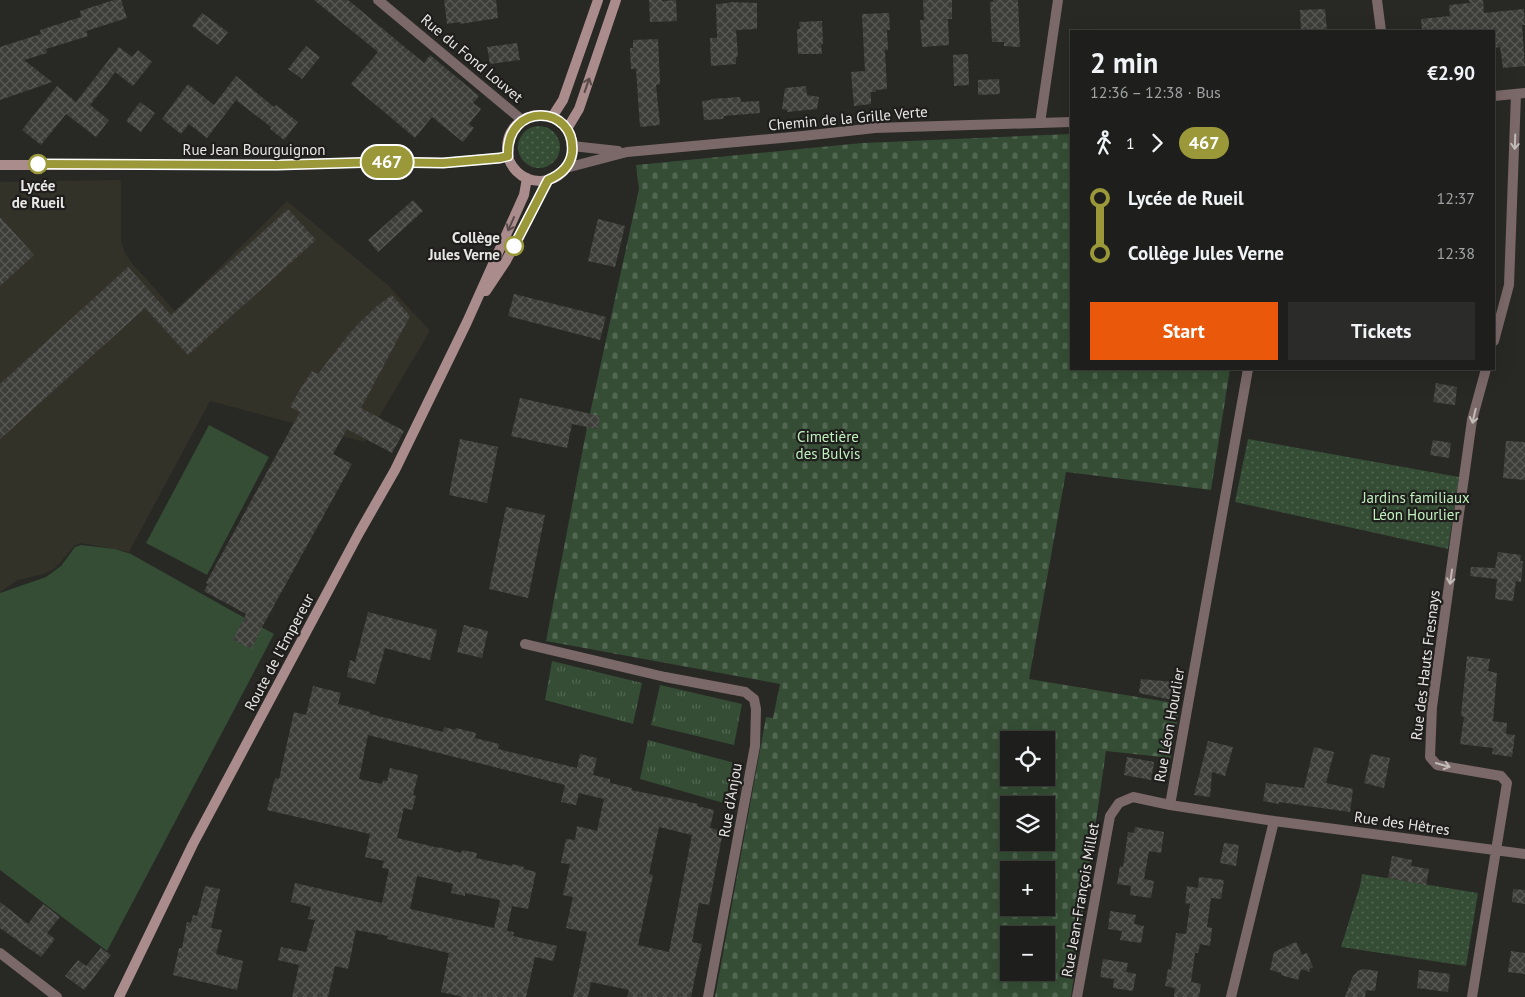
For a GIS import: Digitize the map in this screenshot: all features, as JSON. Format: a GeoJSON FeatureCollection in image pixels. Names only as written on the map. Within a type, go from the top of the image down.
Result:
{"type":"FeatureCollection","features":[{"type":"Feature","properties":{"kind":"main road"},"geometry":{"type":"LineString","coordinates":[[552,116],[563,100],[598,0]]}},
{"type":"Feature","properties":{"kind":"main road"},"geometry":{"type":"LineString","coordinates":[[567,129],[579,109],[616,0]]}},
{"type":"Feature","properties":{"kind":"main road"},"geometry":{"type":"LineString","coordinates":[[532,116],[552,116],[567,129],[572,146],[571,157],[566,168],[558,176],[548,180],[537,181],[526,178],[518,173],[508,156],[507,145],[510,136],[522,120],[532,116]]}},
{"type":"Feature","properties":{"kind":"main road","name":"Rue Jean Bourguignon"},"geometry":{"type":"LineString","coordinates":[[0,165],[443,163],[508,156]]}},
{"type":"Feature","properties":{"kind":"main road","name":"Route de l'Empereur"},"geometry":{"type":"LineString","coordinates":[[119,997],[193,844],[359,533],[395,470],[467,322],[524,195],[526,178]]}},
{"type":"Feature","properties":{"kind":"main road","name":"Route de l'Empereur"},"geometry":{"type":"LineString","coordinates":[[467,322],[506,261],[548,180]]}},
{"type":"Feature","properties":{"kind":"street","name":"Rue du Fond Louvet"},"geometry":{"type":"LineString","coordinates":[[378,0],[522,120]]}},
{"type":"Feature","properties":{"kind":"street"},"geometry":{"type":"LineString","coordinates":[[1040,123],[1058,0]]}},
{"type":"Feature","properties":{"kind":"street"},"geometry":{"type":"LineString","coordinates":[[1377,0],[1380,30]]}},
{"type":"Feature","properties":{"kind":"street"},"geometry":{"type":"LineString","coordinates":[[1495,96],[1521,93],[1509,284],[1495,337]]}},
{"type":"Feature","properties":{"kind":"street","name":"Chemin de la Grille Verte"},"geometry":{"type":"LineString","coordinates":[[566,168],[627,152],[875,128],[1070,122]]}},
{"type":"Feature","properties":{"kind":"street","name":"Chemin de la Grille Verte"},"geometry":{"type":"LineString","coordinates":[[572,146],[627,152]]}},
{"type":"Feature","properties":{"kind":"street","name":"Rue Léon Hourlier"},"geometry":{"type":"LineString","coordinates":[[1248,370],[1170,805],[1274,821]]}},
{"type":"Feature","properties":{"kind":"street","name":"Rue des Hauts Fresnays"},"geometry":{"type":"LineString","coordinates":[[1472,997],[1506,783],[1502,776],[1437,765],[1430,757],[1432,707],[1472,420],[1486,370]]}},
{"type":"Feature","properties":{"kind":"street","name":"Rue d'Anjou"},"geometry":{"type":"LineString","coordinates":[[525,644],[665,678],[745,692],[754,699],[756,709],[754,746],[708,997]]}},
{"type":"Feature","properties":{"kind":"street","name":"Rue Jean-François Millet"},"geometry":{"type":"LineString","coordinates":[[1077,997],[1110,816],[1119,803],[1133,797],[1170,805]]}},
{"type":"Feature","properties":{"kind":"street"},"geometry":{"type":"LineString","coordinates":[[1231,997],[1274,821]]}},
{"type":"Feature","properties":{"kind":"street","name":"Rue des Hêtres"},"geometry":{"type":"LineString","coordinates":[[1274,821],[1525,854]]}},
{"type":"Feature","properties":{"kind":"street"},"geometry":{"type":"LineString","coordinates":[[0,953],[57,997]]}},
{"type":"Feature","properties":{"kind":"shaded area"},"geometry":{"type":"Polygon","coordinates":[[[121,180],[121,241],[125,253],[175,311],[287,201],[389,286],[430,331],[364,442],[210,401],[129,552],[81,543],[75,545],[52,570],[18,580],[0,592],[0,182],[121,180]]]}},
{"type":"Feature","properties":{"kind":"green space"},"geometry":{"type":"Polygon","coordinates":[[[539,126],[554,132],[560,147],[554,162],[539,168],[524,162],[518,147],[524,132],[539,126]]]}},
{"type":"Feature","properties":{"kind":"green space","name":"Cimetière des Bulvis"},"geometry":{"type":"Polygon","coordinates":[[[1070,134],[1070,370],[1230,370],[1211,490],[1066,472],[1029,679],[1180,704],[1171,758],[1106,751],[1071,997],[715,997],[766,717],[773,718],[780,684],[546,641],[587,427],[639,189],[636,165],[862,143],[1070,134]]]}},
{"type":"Feature","properties":{"kind":"green space"},"geometry":{"type":"Polygon","coordinates":[[[209,425],[269,457],[207,575],[146,543],[209,425]]]}},
{"type":"Feature","properties":{"kind":"green space","name":"Jardins familiaux Léon Hourlier"},"geometry":{"type":"Polygon","coordinates":[[[1248,439],[1459,477],[1448,549],[1235,502],[1248,439]]]}},
{"type":"Feature","properties":{"kind":"green space"},"geometry":{"type":"Polygon","coordinates":[[[81,545],[115,549],[131,554],[274,634],[107,951],[0,870],[0,593],[46,577],[61,566],[75,547],[81,545]]]}},
{"type":"Feature","properties":{"kind":"green space"},"geometry":{"type":"Polygon","coordinates":[[[552,661],[642,683],[633,724],[545,700],[552,661]]]}},
{"type":"Feature","properties":{"kind":"green space"},"geometry":{"type":"Polygon","coordinates":[[[660,685],[742,704],[734,745],[651,725],[660,685]]]}},
{"type":"Feature","properties":{"kind":"green space"},"geometry":{"type":"Polygon","coordinates":[[[648,740],[735,763],[727,804],[640,779],[648,740]]]}},
{"type":"Feature","properties":{"kind":"green space"},"geometry":{"type":"Polygon","coordinates":[[[1362,874],[1478,893],[1466,966],[1341,947],[1362,874]]]}},
{"type":"Feature","properties":{"kind":"building"},"geometry":{"type":"Polygon","coordinates":[[[114,0],[121,0],[127,18],[86,31],[88,36],[46,49],[47,53],[24,60],[52,82],[0,100],[0,47],[41,34],[40,30],[81,17],[80,11],[114,0]]]}},
{"type":"Feature","properties":{"kind":"building"},"geometry":{"type":"Polygon","coordinates":[[[314,0],[348,0],[424,63],[430,55],[479,96],[473,103],[481,109],[469,124],[474,128],[463,142],[432,117],[415,138],[351,84],[378,52],[314,0]]]}},
{"type":"Feature","properties":{"kind":"building"},"geometry":{"type":"Polygon","coordinates":[[[444,0],[496,0],[498,18],[460,24],[460,22],[447,24],[444,0]]]}},
{"type":"Feature","properties":{"kind":"building"},"geometry":{"type":"Polygon","coordinates":[[[649,0],[676,0],[677,21],[650,22],[649,0]]]}},
{"type":"Feature","properties":{"kind":"building"},"geometry":{"type":"Polygon","coordinates":[[[923,0],[952,0],[952,19],[948,19],[949,45],[922,47],[920,20],[924,20],[923,0]]]}},
{"type":"Feature","properties":{"kind":"building"},"geometry":{"type":"Polygon","coordinates":[[[993,0],[1018,0],[1020,47],[1004,46],[1004,42],[992,42],[990,2],[993,2],[993,0]]]}},
{"type":"Feature","properties":{"kind":"building"},"geometry":{"type":"Polygon","coordinates":[[[1469,0],[1483,0],[1484,13],[1524,9],[1525,25],[1522,25],[1525,66],[1503,68],[1500,47],[1495,48],[1495,30],[1422,30],[1421,19],[1450,16],[1449,5],[1470,3],[1469,0]]]}},
{"type":"Feature","properties":{"kind":"building"},"geometry":{"type":"Polygon","coordinates":[[[729,2],[757,3],[757,29],[736,30],[738,56],[736,57],[736,64],[711,66],[710,38],[717,38],[716,4],[729,2]]]}},
{"type":"Feature","properties":{"kind":"building"},"geometry":{"type":"Polygon","coordinates":[[[1325,9],[1327,30],[1301,30],[1300,10],[1325,9]]]}},
{"type":"Feature","properties":{"kind":"building"},"geometry":{"type":"Polygon","coordinates":[[[202,13],[228,32],[218,45],[192,26],[202,13]]]}},
{"type":"Feature","properties":{"kind":"building"},"geometry":{"type":"Polygon","coordinates":[[[889,13],[890,30],[887,30],[888,50],[885,50],[887,89],[871,92],[871,104],[854,106],[851,72],[865,71],[862,14],[889,13]]]}},
{"type":"Feature","properties":{"kind":"building"},"geometry":{"type":"Polygon","coordinates":[[[822,21],[822,54],[798,54],[797,29],[800,29],[799,22],[822,21]]]}},
{"type":"Feature","properties":{"kind":"building"},"geometry":{"type":"Polygon","coordinates":[[[658,39],[660,84],[656,85],[660,125],[640,127],[636,69],[631,69],[630,48],[633,48],[633,40],[658,39]]]}},
{"type":"Feature","properties":{"kind":"building"},"geometry":{"type":"Polygon","coordinates":[[[517,43],[520,60],[490,64],[487,47],[517,43]]]}},
{"type":"Feature","properties":{"kind":"building"},"geometry":{"type":"Polygon","coordinates":[[[306,46],[320,57],[302,79],[288,69],[306,46]]]}},
{"type":"Feature","properties":{"kind":"building"},"geometry":{"type":"Polygon","coordinates":[[[119,47],[132,57],[138,50],[152,62],[133,86],[115,72],[90,105],[109,120],[96,137],[66,114],[41,145],[22,130],[57,86],[76,102],[119,47]]]}},
{"type":"Feature","properties":{"kind":"building"},"geometry":{"type":"Polygon","coordinates":[[[968,54],[969,85],[954,86],[953,55],[968,54]]]}},
{"type":"Feature","properties":{"kind":"building"},"geometry":{"type":"Polygon","coordinates":[[[236,76],[274,107],[276,105],[298,122],[284,140],[270,129],[271,127],[236,100],[207,138],[189,124],[181,134],[162,119],[188,84],[214,105],[236,76]]]}},
{"type":"Feature","properties":{"kind":"building"},"geometry":{"type":"Polygon","coordinates":[[[999,79],[1000,94],[978,95],[978,80],[999,79]]]}},
{"type":"Feature","properties":{"kind":"building"},"geometry":{"type":"Polygon","coordinates":[[[806,86],[807,95],[819,97],[817,109],[787,112],[787,110],[782,109],[785,88],[806,86]]]}},
{"type":"Feature","properties":{"kind":"building"},"geometry":{"type":"Polygon","coordinates":[[[740,97],[741,102],[759,101],[760,113],[704,120],[702,101],[740,97]]]}},
{"type":"Feature","properties":{"kind":"building"},"geometry":{"type":"Polygon","coordinates":[[[140,102],[155,113],[141,132],[126,121],[140,102]]]}},
{"type":"Feature","properties":{"kind":"building"},"geometry":{"type":"Polygon","coordinates":[[[413,200],[423,211],[378,252],[368,240],[413,200]]]}},
{"type":"Feature","properties":{"kind":"building"},"geometry":{"type":"Polygon","coordinates":[[[288,209],[316,240],[188,355],[145,308],[0,439],[0,384],[128,267],[171,315],[288,209]]]}},
{"type":"Feature","properties":{"kind":"building"},"geometry":{"type":"Polygon","coordinates":[[[0,217],[34,255],[0,286],[0,217]]]}},
{"type":"Feature","properties":{"kind":"building"},"geometry":{"type":"Polygon","coordinates":[[[598,219],[625,226],[615,267],[588,261],[598,219]]]}},
{"type":"Feature","properties":{"kind":"building"},"geometry":{"type":"Polygon","coordinates":[[[514,294],[606,317],[600,340],[508,316],[514,294]]]}},
{"type":"Feature","properties":{"kind":"building"},"geometry":{"type":"Polygon","coordinates":[[[392,295],[410,316],[361,408],[404,431],[392,453],[347,429],[333,454],[352,464],[261,629],[252,649],[233,640],[246,614],[204,591],[208,584],[206,583],[300,412],[290,407],[301,388],[312,371],[318,374],[362,320],[392,295]]]}},
{"type":"Feature","properties":{"kind":"building"},"geometry":{"type":"Polygon","coordinates":[[[1436,383],[1457,387],[1455,405],[1433,402],[1436,383]]]}},
{"type":"Feature","properties":{"kind":"building"},"geometry":{"type":"Polygon","coordinates":[[[520,398],[600,416],[598,429],[572,424],[567,448],[511,436],[520,398]]]}},
{"type":"Feature","properties":{"kind":"building"},"geometry":{"type":"Polygon","coordinates":[[[460,439],[498,447],[487,503],[449,495],[460,439]]]}},
{"type":"Feature","properties":{"kind":"building"},"geometry":{"type":"Polygon","coordinates":[[[1433,440],[1451,443],[1449,458],[1430,455],[1433,440]]]}},
{"type":"Feature","properties":{"kind":"building"},"geometry":{"type":"Polygon","coordinates":[[[1506,441],[1525,442],[1525,480],[1503,478],[1506,441]]]}},
{"type":"Feature","properties":{"kind":"building"},"geometry":{"type":"Polygon","coordinates":[[[506,507],[545,515],[528,598],[489,589],[506,507]]]}},
{"type":"Feature","properties":{"kind":"building"},"geometry":{"type":"Polygon","coordinates":[[[1498,552],[1521,555],[1520,561],[1523,561],[1521,582],[1516,581],[1513,601],[1495,599],[1497,579],[1470,576],[1471,567],[1495,568],[1498,552]]]}},
{"type":"Feature","properties":{"kind":"building"},"geometry":{"type":"Polygon","coordinates":[[[368,612],[437,630],[430,660],[385,648],[375,684],[347,677],[350,660],[355,662],[368,612]]]}},
{"type":"Feature","properties":{"kind":"building"},"geometry":{"type":"Polygon","coordinates":[[[464,625],[488,631],[482,658],[457,652],[464,625]]]}},
{"type":"Feature","properties":{"kind":"building"},"geometry":{"type":"Polygon","coordinates":[[[1467,656],[1490,659],[1488,671],[1497,673],[1493,721],[1507,723],[1506,734],[1515,735],[1512,757],[1492,754],[1493,748],[1460,744],[1464,717],[1461,716],[1467,656]]]}},
{"type":"Feature","properties":{"kind":"building"},"geometry":{"type":"Polygon","coordinates":[[[1141,679],[1174,682],[1172,700],[1139,693],[1141,679]]]}},
{"type":"Feature","properties":{"kind":"building"},"geometry":{"type":"Polygon","coordinates":[[[313,686],[341,693],[338,704],[443,732],[444,727],[476,733],[475,738],[499,744],[498,749],[577,768],[580,754],[597,758],[593,775],[610,779],[610,783],[632,788],[631,790],[698,804],[697,806],[714,810],[710,828],[723,831],[709,905],[699,903],[692,942],[702,944],[691,997],[627,997],[629,990],[591,982],[588,997],[573,997],[587,932],[566,928],[573,897],[563,895],[570,864],[561,863],[566,839],[575,840],[577,826],[597,831],[604,799],[579,793],[576,805],[561,802],[565,785],[368,735],[359,779],[382,784],[383,780],[387,781],[390,768],[418,775],[413,795],[416,796],[412,810],[404,808],[397,838],[461,853],[462,850],[477,853],[476,858],[512,866],[512,864],[536,872],[528,909],[512,906],[507,931],[514,932],[513,936],[557,946],[553,961],[535,957],[526,997],[463,997],[441,992],[449,953],[387,939],[388,936],[356,930],[348,969],[335,966],[328,997],[292,997],[299,965],[278,960],[281,947],[306,952],[315,920],[308,919],[311,907],[291,902],[295,883],[382,903],[389,869],[382,868],[384,861],[365,857],[370,834],[267,810],[275,778],[279,779],[294,712],[306,715],[313,686]],[[659,827],[649,874],[653,875],[638,945],[669,952],[692,835],[659,827]],[[417,876],[410,909],[494,928],[500,900],[465,893],[465,896],[451,893],[453,884],[417,876]]]}},
{"type":"Feature","properties":{"kind":"building"},"geometry":{"type":"Polygon","coordinates":[[[1208,741],[1233,747],[1225,776],[1212,772],[1210,797],[1194,795],[1208,741]]]}},
{"type":"Feature","properties":{"kind":"building"},"geometry":{"type":"Polygon","coordinates":[[[1314,747],[1334,752],[1326,783],[1353,789],[1350,812],[1263,801],[1266,783],[1304,788],[1314,747]]]}},
{"type":"Feature","properties":{"kind":"building"},"geometry":{"type":"Polygon","coordinates":[[[1371,754],[1390,758],[1384,788],[1364,783],[1371,754]]]}},
{"type":"Feature","properties":{"kind":"building"},"geometry":{"type":"Polygon","coordinates":[[[1127,757],[1154,762],[1151,780],[1124,775],[1127,757]]]}},
{"type":"Feature","properties":{"kind":"building"},"geometry":{"type":"Polygon","coordinates":[[[1135,827],[1164,832],[1161,853],[1149,851],[1144,879],[1154,881],[1151,898],[1130,895],[1131,886],[1117,884],[1120,866],[1123,867],[1128,832],[1134,833],[1135,827]]]}},
{"type":"Feature","properties":{"kind":"building"},"geometry":{"type":"Polygon","coordinates":[[[1224,843],[1239,845],[1236,866],[1220,863],[1224,843]]]}},
{"type":"Feature","properties":{"kind":"building"},"geometry":{"type":"Polygon","coordinates":[[[1392,856],[1412,860],[1411,866],[1429,869],[1426,885],[1388,878],[1392,856]]]}},
{"type":"Feature","properties":{"kind":"building"},"geometry":{"type":"Polygon","coordinates":[[[1199,877],[1224,880],[1221,899],[1211,898],[1207,927],[1212,928],[1210,946],[1200,944],[1198,953],[1195,953],[1191,982],[1201,984],[1199,997],[1174,997],[1175,988],[1165,986],[1168,969],[1171,970],[1176,933],[1186,934],[1190,904],[1185,903],[1187,886],[1198,888],[1199,877]]]}},
{"type":"Feature","properties":{"kind":"building"},"geometry":{"type":"Polygon","coordinates":[[[205,886],[220,889],[211,928],[222,930],[216,954],[243,961],[237,990],[173,975],[179,948],[182,948],[187,922],[191,923],[193,915],[197,916],[205,886]]]}},
{"type":"Feature","properties":{"kind":"building"},"geometry":{"type":"Polygon","coordinates":[[[1513,889],[1525,890],[1525,904],[1512,902],[1513,889]]]}},
{"type":"Feature","properties":{"kind":"building"},"geometry":{"type":"Polygon","coordinates":[[[0,902],[28,924],[43,904],[60,917],[47,933],[55,939],[41,957],[0,928],[0,902]]]}},
{"type":"Feature","properties":{"kind":"building"},"geometry":{"type":"Polygon","coordinates":[[[1110,911],[1136,915],[1134,924],[1144,926],[1141,943],[1120,940],[1122,931],[1108,929],[1110,911]]]}},
{"type":"Feature","properties":{"kind":"building"},"geometry":{"type":"Polygon","coordinates":[[[1296,942],[1302,955],[1307,953],[1313,967],[1309,969],[1310,972],[1301,969],[1298,980],[1270,970],[1274,952],[1296,942]]]}},
{"type":"Feature","properties":{"kind":"building"},"geometry":{"type":"Polygon","coordinates":[[[101,948],[111,955],[84,990],[65,976],[78,960],[86,966],[101,948]]]}},
{"type":"Feature","properties":{"kind":"building"},"geometry":{"type":"Polygon","coordinates":[[[1511,951],[1525,953],[1525,974],[1508,972],[1511,951]]]}},
{"type":"Feature","properties":{"kind":"building"},"geometry":{"type":"Polygon","coordinates":[[[1103,959],[1128,963],[1126,972],[1136,974],[1133,991],[1113,988],[1114,979],[1100,977],[1103,959]]]}},
{"type":"Feature","properties":{"kind":"building"},"geometry":{"type":"Polygon","coordinates":[[[1363,969],[1378,971],[1375,991],[1366,990],[1365,997],[1345,997],[1353,976],[1363,969]]]}},
{"type":"Feature","properties":{"kind":"building"},"geometry":{"type":"Polygon","coordinates":[[[1419,970],[1450,974],[1448,992],[1417,988],[1419,970]]]}},
{"type":"Feature","properties":{"kind":"bus line","name":"467"},"geometry":{"type":"LineString","coordinates":[[38,164],[277,165],[380,162],[443,163],[500,158],[508,156],[507,145],[510,136],[522,120],[532,116],[552,116],[567,129],[572,146],[571,157],[566,168],[558,176],[548,180],[514,246]]}},
{"type":"Feature","properties":{"kind":"place","name":"Lycée de Rueil"},"geometry":{"type":"Point","coordinates":[38,164]}},
{"type":"Feature","properties":{"kind":"place","name":"Collège Jules Verne"},"geometry":{"type":"Point","coordinates":[514,246]}}]}
